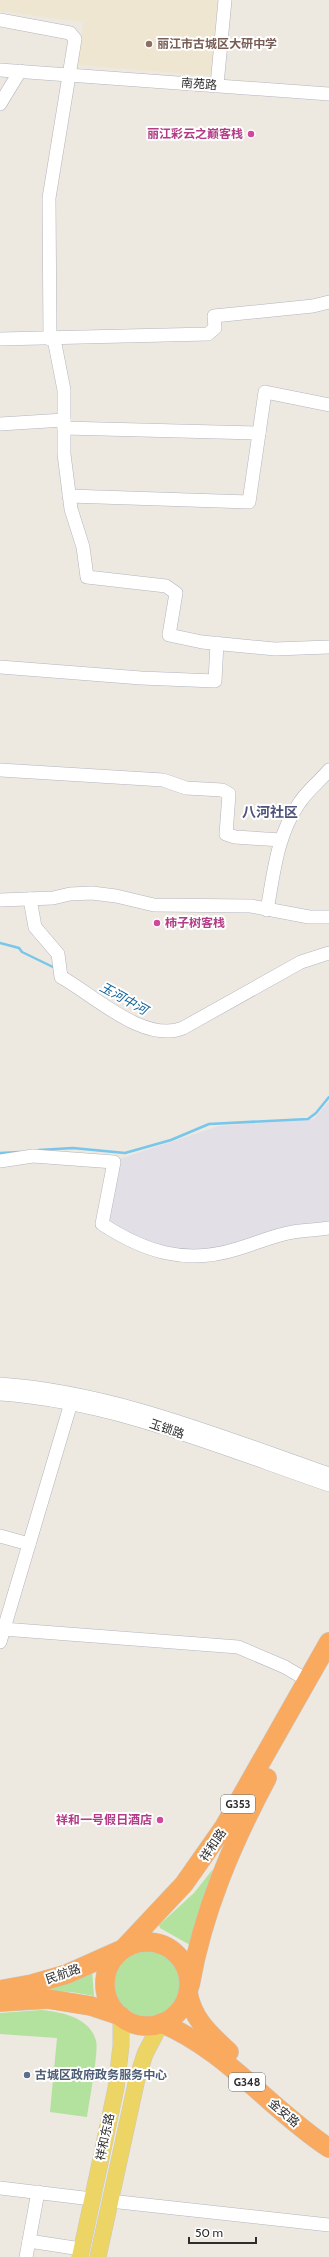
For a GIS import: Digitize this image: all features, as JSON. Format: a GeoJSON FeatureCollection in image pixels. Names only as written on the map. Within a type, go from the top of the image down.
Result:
{"type":"FeatureCollection","features":[{"type":"Feature","properties":{"kind":"highway","name":"祥和路"},"geometry":{"type":"LineString","coordinates":[[123,1949],[184,1884],[208,1852],[260,1767],[329,1642]]}},
{"type":"Feature","properties":{"kind":"highway","name":"祥和路"},"geometry":{"type":"LineString","coordinates":[[189,1989],[200,1937],[221,1874],[257,1797],[329,1666]]}},
{"type":"Feature","properties":{"kind":"highway","name":"G348"},"geometry":{"type":"LineString","coordinates":[[123,1949],[145,1941],[167,1946],[184,1962],[189,1989]]}},
{"type":"Feature","properties":{"kind":"highway"},"geometry":{"type":"LineString","coordinates":[[123,1949],[109,1968],[105,1983],[108,1998],[121,2016],[141,2025],[161,2023],[177,2013],[189,1989]]}},
{"type":"Feature","properties":{"kind":"highway","name":"民航路"},"geometry":{"type":"LineString","coordinates":[[0,1990],[32,1984],[67,1974],[123,1949]]}},
{"type":"Feature","properties":{"kind":"highway","name":"金安路"},"geometry":{"type":"LineString","coordinates":[[189,1989],[195,2014],[203,2028],[263,2081],[329,2134]]}},
{"type":"Feature","properties":{"kind":"highway","name":"民航路"},"geometry":{"type":"LineString","coordinates":[[0,2002],[48,1999],[91,2006],[121,2016]]}},
{"type":"Feature","properties":{"kind":"highway","name":"金安路"},"geometry":{"type":"LineString","coordinates":[[161,2023],[182,2033],[209,2050],[306,2131],[329,2148]]}},
{"type":"Feature","properties":{"kind":"main road","name":"祥和东路"},"geometry":{"type":"LineString","coordinates":[[81,2253],[116,2088],[121,2046],[121,2016]]}},
{"type":"Feature","properties":{"kind":"main road","name":"祥和东路"},"geometry":{"type":"LineString","coordinates":[[98,2257],[137,2079],[145,2054],[161,2023]]}},
{"type":"Feature","properties":{"kind":"street"},"geometry":{"type":"LineString","coordinates":[[218,85],[225,0]]}},
{"type":"Feature","properties":{"kind":"street"},"geometry":{"type":"LineString","coordinates":[[0,20],[71,34],[75,39],[49,198],[52,339],[64,390],[64,454],[69,496],[73,520],[83,547],[87,577],[169,587],[176,593],[169,635],[217,643],[276,649],[329,647]]}},
{"type":"Feature","properties":{"kind":"street","name":"南苑路"},"geometry":{"type":"LineString","coordinates":[[0,70],[329,94]]}},
{"type":"Feature","properties":{"kind":"street"},"geometry":{"type":"LineString","coordinates":[[0,104],[20,71]]}},
{"type":"Feature","properties":{"kind":"street"},"geometry":{"type":"LineString","coordinates":[[0,340],[208,334],[215,328],[214,316],[313,306],[329,302]]}},
{"type":"Feature","properties":{"kind":"street"},"geometry":{"type":"LineString","coordinates":[[69,496],[249,502],[265,392],[329,405]]}},
{"type":"Feature","properties":{"kind":"street"},"geometry":{"type":"LineString","coordinates":[[0,424],[64,424],[259,433]]}},
{"type":"Feature","properties":{"kind":"street"},"geometry":{"type":"LineString","coordinates":[[0,667],[141,678],[215,681],[217,643]]}},
{"type":"Feature","properties":{"kind":"street"},"geometry":{"type":"LineString","coordinates":[[0,770],[163,780],[192,789],[222,790],[229,794],[226,834],[235,837],[281,840]]}},
{"type":"Feature","properties":{"kind":"street"},"geometry":{"type":"LineString","coordinates":[[267,910],[281,840],[292,814],[301,801],[329,770]]}},
{"type":"Feature","properties":{"kind":"street"},"geometry":{"type":"LineString","coordinates":[[0,900],[30,899],[92,893],[116,896],[154,905],[251,906],[309,917],[329,917]]}},
{"type":"Feature","properties":{"kind":"street"},"geometry":{"type":"LineString","coordinates":[[30,899],[35,927],[58,954],[61,977],[136,1024],[162,1032],[183,1028],[301,962],[329,953]]}},
{"type":"Feature","properties":{"kind":"street"},"geometry":{"type":"LineString","coordinates":[[0,1161],[33,1156],[114,1162],[102,1224],[131,1241],[165,1254],[182,1256],[219,1253],[292,1232],[329,1228]]}},
{"type":"Feature","properties":{"kind":"street","name":"玉锁路"},"geometry":{"type":"LineString","coordinates":[[0,1384],[60,1391],[135,1408],[329,1474]]}},
{"type":"Feature","properties":{"kind":"street","name":"玉锁路"},"geometry":{"type":"LineString","coordinates":[[0,1394],[71,1403],[132,1418],[329,1485]]}},
{"type":"Feature","properties":{"kind":"street"},"geometry":{"type":"LineString","coordinates":[[0,1642],[71,1403]]}},
{"type":"Feature","properties":{"kind":"street"},"geometry":{"type":"LineString","coordinates":[[0,1536],[28,1544]]}},
{"type":"Feature","properties":{"kind":"street"},"geometry":{"type":"LineString","coordinates":[[3,1629],[238,1648],[285,1667],[307,1680]]}},
{"type":"Feature","properties":{"kind":"street"},"geometry":{"type":"LineString","coordinates":[[0,2188],[92,2199]]}},
{"type":"Feature","properties":{"kind":"street"},"geometry":{"type":"LineString","coordinates":[[26,2257],[38,2192]]}},
{"type":"Feature","properties":{"kind":"street"},"geometry":{"type":"LineString","coordinates":[[110,2201],[329,2225]]}},
{"type":"Feature","properties":{"kind":"street"},"geometry":{"type":"LineString","coordinates":[[29,2241],[81,2253]]}},
{"type":"Feature","properties":{"kind":"shaded area","name":"丽江市古城区大研中学"},"geometry":{"type":"Polygon","coordinates":[[[0,0],[221,0],[215,76],[78,65],[83,22],[0,11],[0,0]]]}},
{"type":"Feature","properties":{"kind":"shaded area"},"geometry":{"type":"Polygon","coordinates":[[[329,1101],[329,1226],[227,1248],[189,1252],[157,1248],[108,1222],[119,1159],[219,1126],[314,1119],[329,1101]]]}},
{"type":"Feature","properties":{"kind":"green space"},"geometry":{"type":"Polygon","coordinates":[[[213,1869],[190,1945],[160,1928],[159,1925],[194,1893],[213,1869]]]}},
{"type":"Feature","properties":{"kind":"green space"},"geometry":{"type":"Polygon","coordinates":[[[147,1947],[160,1950],[172,1957],[179,1969],[182,1982],[179,1995],[172,2007],[160,2014],[147,2017],[134,2014],[122,2007],[115,1995],[112,1982],[115,1969],[122,1957],[134,1950],[147,1947]]]}},
{"type":"Feature","properties":{"kind":"green space"},"geometry":{"type":"Polygon","coordinates":[[[92,1971],[94,1996],[71,1992],[44,1991],[92,1971]]]}},
{"type":"Feature","properties":{"kind":"green space"},"geometry":{"type":"Polygon","coordinates":[[[41,2010],[57,2012],[74,2017],[88,2026],[93,2033],[97,2046],[87,2117],[50,2112],[57,2038],[0,2034],[0,2013],[41,2010]]]}},
{"type":"Feature","properties":{"kind":"waterway","name":"玉河中河"},"geometry":{"type":"LineString","coordinates":[[0,943],[19,948],[22,952],[55,968]]}},
{"type":"Feature","properties":{"kind":"waterway"},"geometry":{"type":"LineString","coordinates":[[39,1150],[73,1148],[125,1153],[171,1140],[209,1124],[308,1119],[316,1113],[329,1097]]}},
{"type":"Feature","properties":{"kind":"waterway"},"geometry":{"type":"LineString","coordinates":[[0,1153],[20,1152]]}},
{"type":"Feature","properties":{"kind":"place","name":"丽江市古城区大研中学"},"geometry":{"type":"Point","coordinates":[149,44]}},
{"type":"Feature","properties":{"kind":"place","name":"丽江彩云之巅客栈"},"geometry":{"type":"Point","coordinates":[251,134]}},
{"type":"Feature","properties":{"kind":"place","name":"柿子树客栈"},"geometry":{"type":"Point","coordinates":[157,923]}},
{"type":"Feature","properties":{"kind":"place","name":"祥和一号假日酒店"},"geometry":{"type":"Point","coordinates":[160,1820]}},
{"type":"Feature","properties":{"kind":"place","name":"古城区政府政务服务中心"},"geometry":{"type":"Point","coordinates":[27,2075]}},
{"type":"Feature","properties":{"kind":"district","name":"八河社区"},"geometry":{"type":"Point","coordinates":[270,812]}}]}
